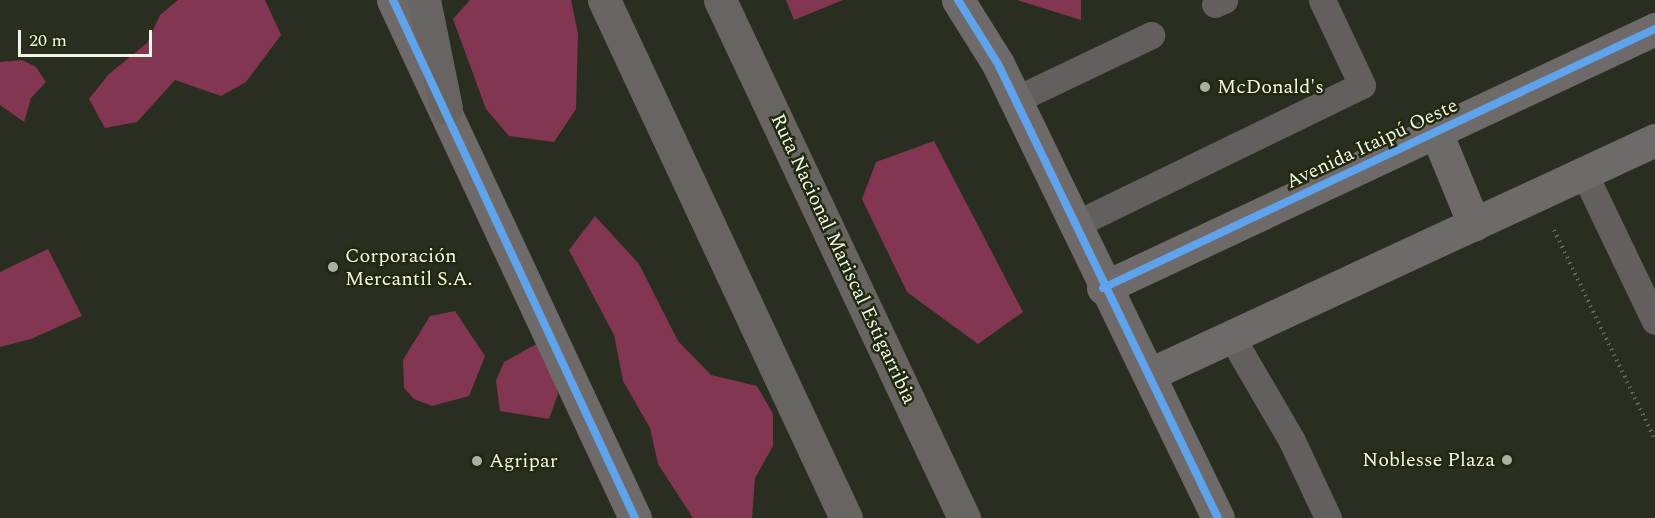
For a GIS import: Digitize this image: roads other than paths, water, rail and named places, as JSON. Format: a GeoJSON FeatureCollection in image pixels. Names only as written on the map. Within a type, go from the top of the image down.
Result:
{"type":"FeatureCollection","features":[{"type":"Feature","properties":{"kind":"highway"},"geometry":{"type":"LineString","coordinates":[[424,0],[446,108]]}},
{"type":"Feature","properties":{"kind":"highway"},"geometry":{"type":"LineString","coordinates":[[604,0],[846,518]]}},
{"type":"Feature","properties":{"kind":"highway","name":"Ruta Nacional Mariscal Estigarribia"},"geometry":{"type":"LineString","coordinates":[[720,0],[964,518]]}},
{"type":"Feature","properties":{"kind":"street"},"geometry":{"type":"LineString","coordinates":[[393,0],[446,108],[635,518]]}},
{"type":"Feature","properties":{"kind":"street"},"geometry":{"type":"LineString","coordinates":[[958,0],[1015,100],[1103,288],[1150,374],[1218,518]]}},
{"type":"Feature","properties":{"kind":"street","name":"Avenida Itaipú Oeste"},"geometry":{"type":"LineString","coordinates":[[1103,288],[1655,29]]}},
{"type":"Feature","properties":{"kind":"street"},"geometry":{"type":"LineString","coordinates":[[1436,132],[1474,224]]}},
{"type":"Feature","properties":{"kind":"street"},"geometry":{"type":"LineString","coordinates":[[1150,374],[1583,171],[1655,141]]}},
{"type":"Feature","properties":{"kind":"lane"},"geometry":{"type":"LineString","coordinates":[[1074,225],[1362,85],[1322,0]]}},
{"type":"Feature","properties":{"kind":"lane"},"geometry":{"type":"LineString","coordinates":[[1015,100],[1151,35]]}},
{"type":"Feature","properties":{"kind":"lane"},"geometry":{"type":"LineString","coordinates":[[1583,171],[1655,321]]}},
{"type":"Feature","properties":{"kind":"lane"},"geometry":{"type":"LineString","coordinates":[[1231,336],[1292,441],[1328,518]]}},
{"type":"Feature","properties":{"kind":"place","name":"McDonald's"},"geometry":{"type":"Point","coordinates":[1205,87]}},
{"type":"Feature","properties":{"kind":"place","name":"Corporación Mercantil S.A."},"geometry":{"type":"Point","coordinates":[333,267]}},
{"type":"Feature","properties":{"kind":"place","name":"Noblesse Plaza"},"geometry":{"type":"Point","coordinates":[1507,460]}},
{"type":"Feature","properties":{"kind":"place","name":"Agripar"},"geometry":{"type":"Point","coordinates":[477,461]}}]}
